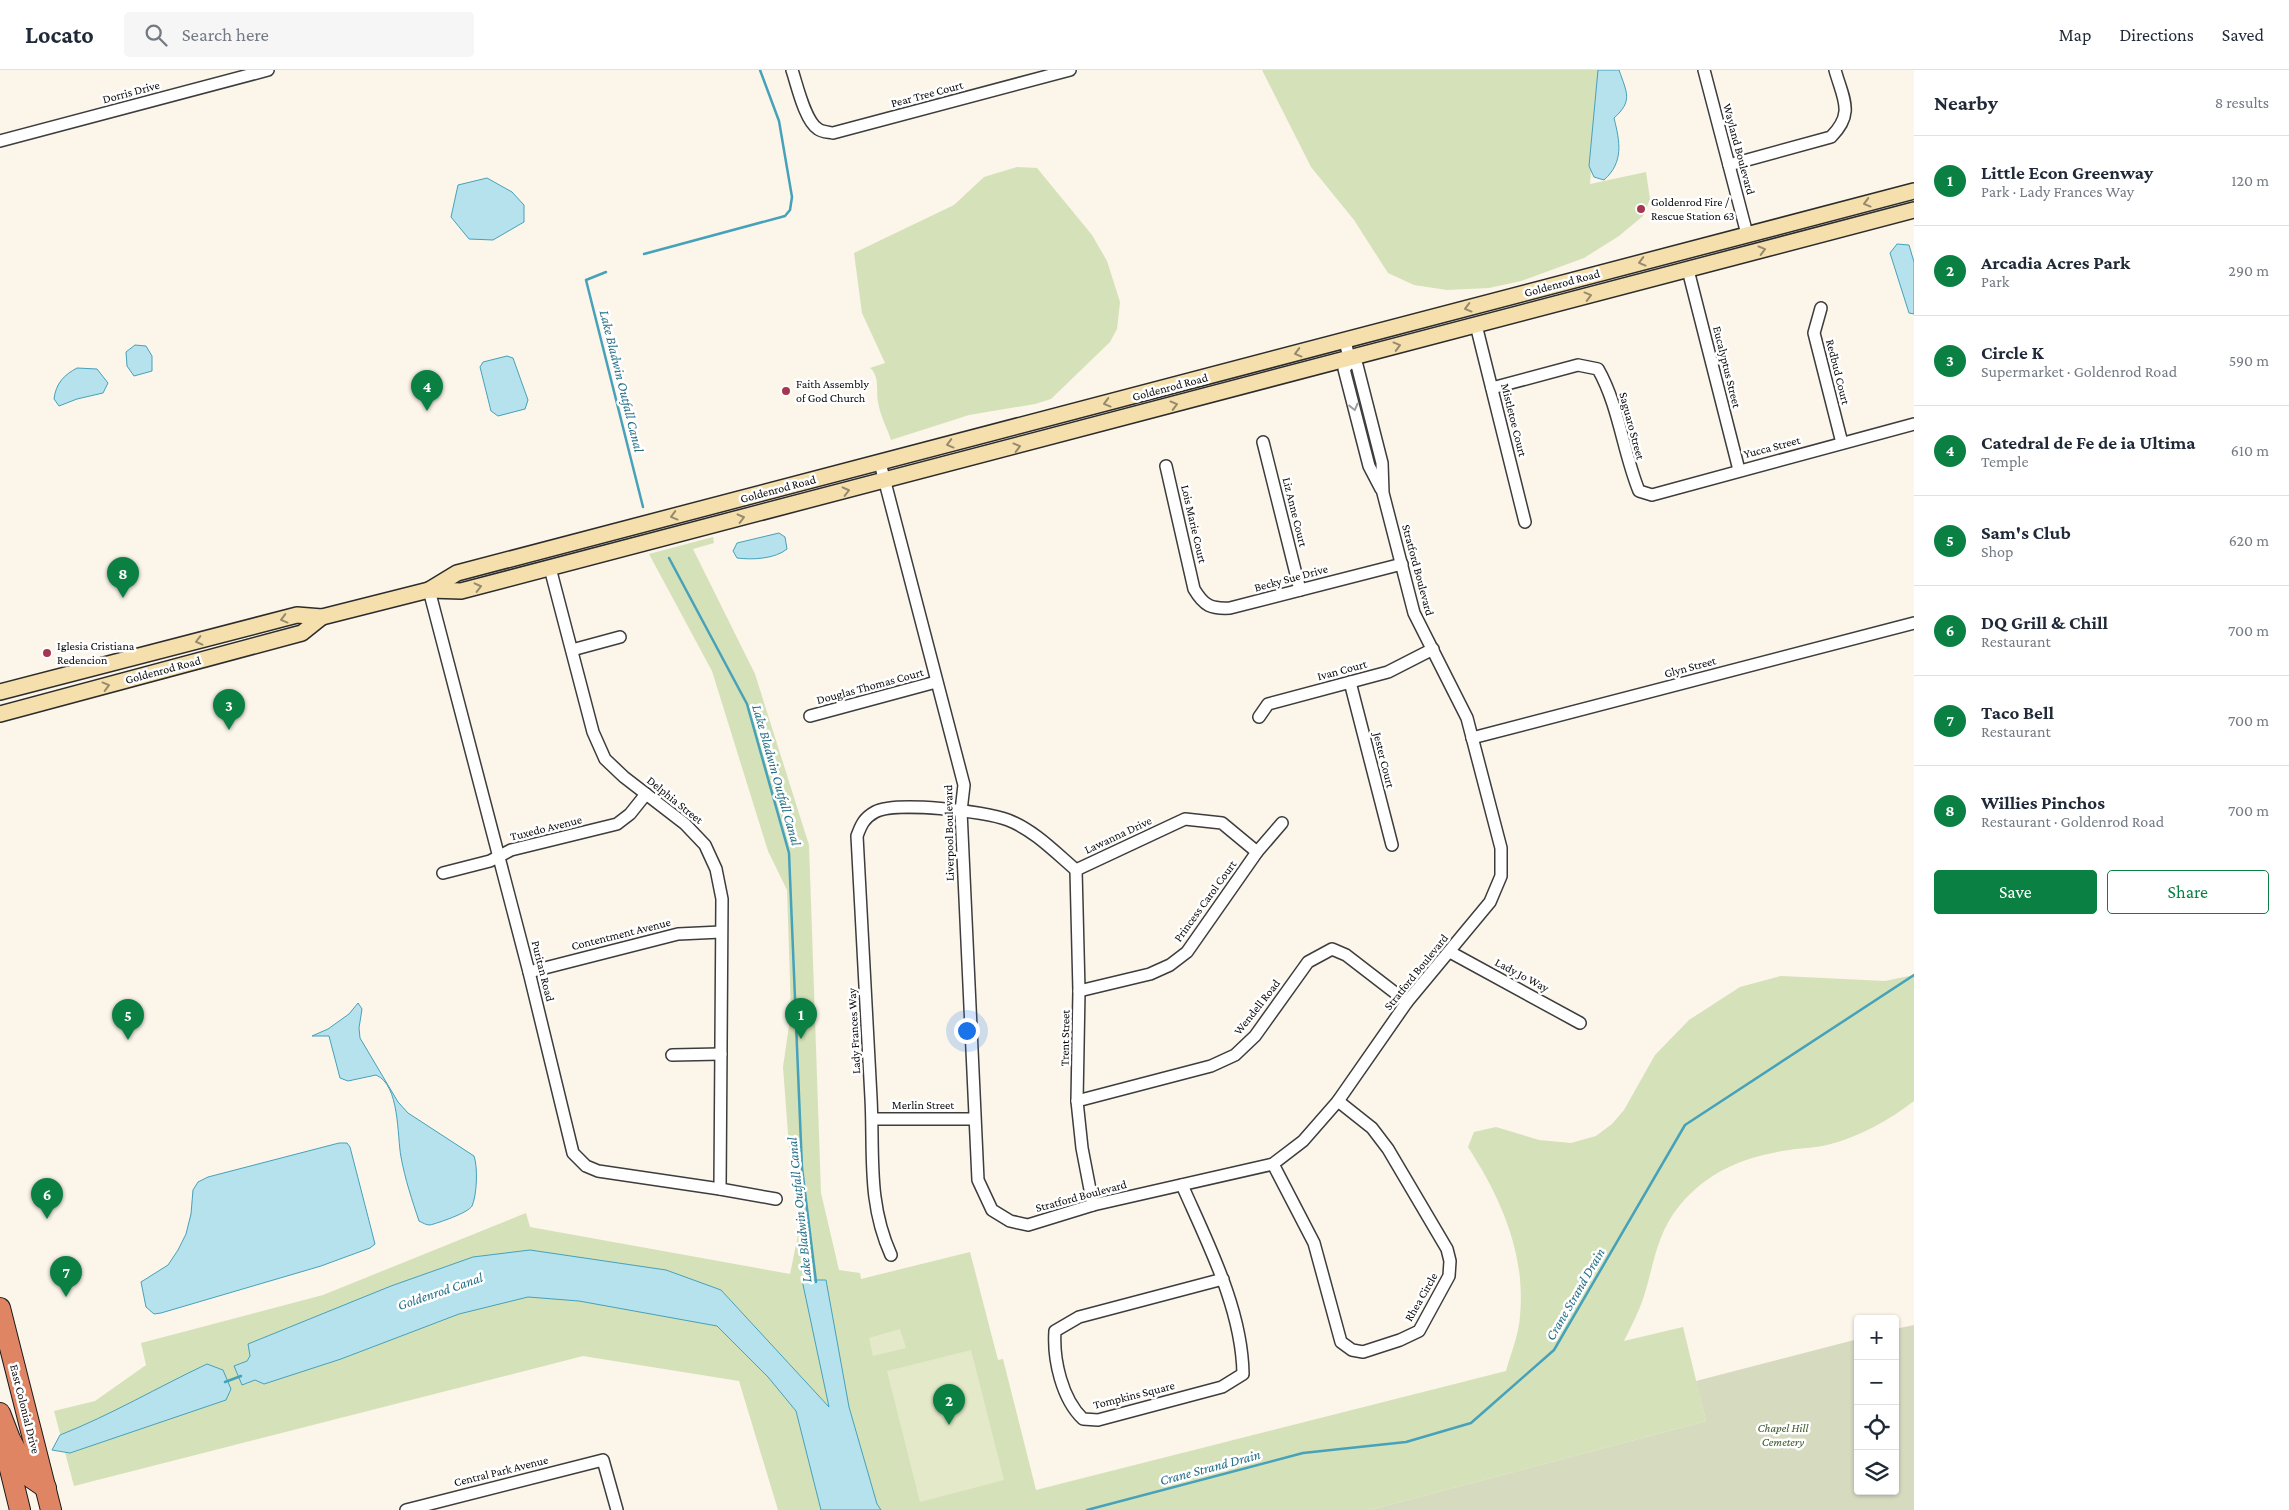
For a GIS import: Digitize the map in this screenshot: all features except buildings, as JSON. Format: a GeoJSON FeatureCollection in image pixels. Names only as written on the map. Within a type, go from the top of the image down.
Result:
{"type":"FeatureCollection","features":[{"type":"Feature","properties":{"kind":"highway","name":"East Colonial Drive"},"geometry":{"type":"LineString","coordinates":[[0,1308],[51,1510]]}},
{"type":"Feature","properties":{"kind":"highway"},"geometry":{"type":"LineString","coordinates":[[0,1413],[30,1478],[46,1488]]}},
{"type":"Feature","properties":{"kind":"highway"},"geometry":{"type":"LineString","coordinates":[[0,1428],[24,1508]]}},
{"type":"Feature","properties":{"kind":"main road","name":"Goldenrod Road"},"geometry":{"type":"LineString","coordinates":[[430,590],[457,573],[1914,191]]}},
{"type":"Feature","properties":{"kind":"main road","name":"Goldenrod Road"},"geometry":{"type":"LineString","coordinates":[[0,692],[297,616],[322,617],[430,590],[461,591],[1350,360],[1914,210]]}},
{"type":"Feature","properties":{"kind":"main road"},"geometry":{"type":"LineString","coordinates":[[1649,280],[1668,265],[1734,248],[1748,234]]}},
{"type":"Feature","properties":{"kind":"main road"},"geometry":{"type":"LineString","coordinates":[[1476,325],[1490,311],[1555,294],[1570,281]]}},
{"type":"Feature","properties":{"kind":"main road"},"geometry":{"type":"LineString","coordinates":[[677,535],[708,517],[716,506]]}},
{"type":"Feature","properties":{"kind":"main road","name":"Goldenrod Road"},"geometry":{"type":"LineString","coordinates":[[0,714],[302,633],[322,617]]}},
{"type":"Feature","properties":{"kind":"street","name":"Dorris Drive"},"geometry":{"type":"LineString","coordinates":[[0,141],[232,75],[268,70]]}},
{"type":"Feature","properties":{"kind":"street","name":"Pear Tree Court"},"geometry":{"type":"LineString","coordinates":[[792,70],[808,116],[819,131],[834,133],[1070,70]]}},
{"type":"Feature","properties":{"kind":"street","name":"Wayland Boulevard"},"geometry":{"type":"LineString","coordinates":[[1704,70],[1748,234]]}},
{"type":"Feature","properties":{"kind":"street"},"geometry":{"type":"LineString","coordinates":[[1729,165],[1831,137],[1840,128],[1846,115],[1835,70]]}},
{"type":"Feature","properties":{"kind":"street","name":"Eucalyptus Street"},"geometry":{"type":"LineString","coordinates":[[1688,270],[1739,470]]}},
{"type":"Feature","properties":{"kind":"street","name":"Redbud Court"},"geometry":{"type":"LineString","coordinates":[[1821,308],[1814,332],[1842,443]]}},
{"type":"Feature","properties":{"kind":"street","name":"Mistletoe Court"},"geometry":{"type":"LineString","coordinates":[[1476,325],[1525,522]]}},
{"type":"Feature","properties":{"kind":"street","name":"Stratford Boulevard"},"geometry":{"type":"LineString","coordinates":[[992,1210],[1010,1221],[1028,1225],[1093,1205],[1273,1164],[1302,1141],[1338,1101],[1407,1002],[1490,902],[1501,876],[1501,848],[1472,738],[1460,702],[1420,628],[1414,613],[1383,493],[1380,454],[1357,365],[1350,360],[1345,341]]}},
{"type":"Feature","properties":{"kind":"street","name":"Saguaro Street"},"geometry":{"type":"LineString","coordinates":[[1492,388],[1578,365],[1598,369],[1607,385],[1629,467],[1639,491]]}},
{"type":"Feature","properties":{"kind":"street","name":"Yucca Street"},"geometry":{"type":"LineString","coordinates":[[1639,491],[1652,496],[1739,470],[1914,424]]}},
{"type":"Feature","properties":{"kind":"street","name":"Liz Anne Court"},"geometry":{"type":"LineString","coordinates":[[1262,442],[1300,590]]}},
{"type":"Feature","properties":{"kind":"street","name":"Liverpool Boulevard"},"geometry":{"type":"LineString","coordinates":[[880,463],[964,785],[961,811],[978,1180],[992,1210]]}},
{"type":"Feature","properties":{"kind":"street","name":"Lois Marie Court"},"geometry":{"type":"LineString","coordinates":[[1166,466],[1194,589]]}},
{"type":"Feature","properties":{"kind":"street","name":"Becky Sue Drive"},"geometry":{"type":"LineString","coordinates":[[1194,589],[1201,600],[1214,609],[1230,608],[1402,564]]}},
{"type":"Feature","properties":{"kind":"street","name":"Delphia Street"},"geometry":{"type":"LineString","coordinates":[[550,568],[593,732],[605,759],[685,824],[706,845],[716,869],[722,899],[720,1189]]}},
{"type":"Feature","properties":{"kind":"street","name":"Puritan Road"},"geometry":{"type":"LineString","coordinates":[[430,590],[529,972],[573,1153],[586,1166],[598,1171],[776,1199]]}},
{"type":"Feature","properties":{"kind":"street","name":"Glyn Street"},"geometry":{"type":"LineString","coordinates":[[1472,738],[1914,623]]}},
{"type":"Feature","properties":{"kind":"street"},"geometry":{"type":"LineString","coordinates":[[572,650],[620,637]]}},
{"type":"Feature","properties":{"kind":"street","name":"Ivan Court"},"geometry":{"type":"LineString","coordinates":[[1259,717],[1268,704],[1388,672],[1433,649]]}},
{"type":"Feature","properties":{"kind":"street"},"geometry":{"type":"LineString","coordinates":[[140,656],[145,675]]}},
{"type":"Feature","properties":{"kind":"street","name":"Douglas Thomas Court"},"geometry":{"type":"LineString","coordinates":[[810,716],[936,682]]}},
{"type":"Feature","properties":{"kind":"street","name":"Jester Court"},"geometry":{"type":"LineString","coordinates":[[1350,682],[1392,845]]}},
{"type":"Feature","properties":{"kind":"street","name":"Tuxedo Avenue"},"geometry":{"type":"LineString","coordinates":[[443,873],[490,861],[510,850],[617,824],[630,814],[646,794]]}},
{"type":"Feature","properties":{"kind":"street","name":"Lawanna Drive"},"geometry":{"type":"LineString","coordinates":[[876,812],[898,807],[961,811],[1007,820],[1026,829],[1076,870],[1185,819],[1222,823],[1257,852]]}},
{"type":"Feature","properties":{"kind":"street","name":"Lady Frances Way"},"geometry":{"type":"LineString","coordinates":[[876,812],[863,820],[857,836],[872,1119],[872,1182],[884,1240],[891,1255]]}},
{"type":"Feature","properties":{"kind":"street","name":"Princess Carol Court"},"geometry":{"type":"LineString","coordinates":[[1079,991],[1150,974],[1170,965],[1187,952],[1257,852],[1282,823]]}},
{"type":"Feature","properties":{"kind":"street","name":"Trent Street"},"geometry":{"type":"LineString","coordinates":[[1076,870],[1079,991],[1077,1101],[1082,1148],[1093,1205]]}},
{"type":"Feature","properties":{"kind":"street","name":"Contentment Avenue"},"geometry":{"type":"LineString","coordinates":[[529,972],[678,934],[721,932]]}},
{"type":"Feature","properties":{"kind":"street","name":"Wendell Road"},"geometry":{"type":"LineString","coordinates":[[1077,1101],[1211,1066],[1235,1055],[1255,1036],[1308,962],[1332,949],[1346,955],[1407,1002]]}},
{"type":"Feature","properties":{"kind":"street","name":"Lady Jo Way"},"geometry":{"type":"LineString","coordinates":[[1450,952],[1580,1023]]}},
{"type":"Feature","properties":{"kind":"street"},"geometry":{"type":"LineString","coordinates":[[672,1055],[721,1054]]}},
{"type":"Feature","properties":{"kind":"street","name":"Rhea Circle"},"geometry":{"type":"LineString","coordinates":[[1273,1164],[1314,1244],[1341,1342],[1352,1350],[1363,1352],[1400,1340],[1419,1331],[1449,1276],[1450,1262],[1448,1250],[1388,1149],[1372,1128],[1338,1101]]}},
{"type":"Feature","properties":{"kind":"street","name":"Merlin Street"},"geometry":{"type":"LineString","coordinates":[[872,1119],[974,1119]]}},
{"type":"Feature","properties":{"kind":"street","name":"Tompkins Square"},"geometry":{"type":"LineString","coordinates":[[1182,1185],[1223,1279],[1242,1352],[1242,1374],[1222,1387],[1098,1420],[1083,1419],[1074,1411],[1060,1376],[1054,1348],[1055,1331],[1078,1317],[1223,1279]]}},
{"type":"Feature","properties":{"kind":"street","name":"Central Park Avenue"},"geometry":{"type":"LineString","coordinates":[[406,1510],[603,1460],[617,1510]]}},
{"type":"Feature","properties":{"kind":"green space"},"geometry":{"type":"Polygon","coordinates":[[[1262,70],[1599,70],[1590,184],[1646,172],[1650,199],[1643,216],[1619,236],[1584,258],[1521,281],[1489,288],[1447,290],[1414,285],[1388,273],[1354,220],[1311,167],[1262,70]]]}},
{"type":"Feature","properties":{"kind":"green space"},"geometry":{"type":"Polygon","coordinates":[[[1017,167],[1037,168],[1092,235],[1107,261],[1120,302],[1117,329],[1110,342],[1051,399],[1035,404],[969,415],[891,440],[879,407],[875,375],[870,368],[885,363],[862,313],[854,253],[954,205],[984,177],[1017,167]]]}},
{"type":"Feature","properties":{"kind":"green space"},"geometry":{"type":"Polygon","coordinates":[[[713,537],[714,543],[693,549],[755,674],[809,845],[821,1193],[839,1270],[860,1273],[861,1279],[970,1252],[998,1360],[1003,1359],[1036,1490],[1506,1371],[1519,1323],[1521,1293],[1519,1271],[1509,1227],[1501,1207],[1468,1147],[1474,1132],[1496,1127],[1539,1140],[1571,1143],[1596,1136],[1612,1124],[1624,1110],[1655,1055],[1689,1020],[1740,987],[1781,976],[1885,981],[1914,975],[1914,1101],[1883,1122],[1850,1138],[1822,1146],[1758,1156],[1715,1174],[1691,1193],[1672,1215],[1666,1226],[1657,1249],[1642,1302],[1624,1341],[1683,1327],[1706,1421],[1370,1510],[778,1510],[739,1381],[583,1356],[74,1486],[54,1411],[95,1401],[146,1365],[141,1343],[323,1295],[526,1213],[530,1227],[790,1274],[802,1216],[789,1147],[783,1067],[791,1012],[787,890],[768,851],[712,671],[649,554],[713,537]]]}},
{"type":"Feature","properties":{"kind":"green space","name":"Chapel Hill Cemetery"},"geometry":{"type":"Polygon","coordinates":[[[1914,1325],[1914,1510],[1370,1510],[1706,1421],[1696,1381],[1854,1340],[1854,1495],[1899,1495],[1899,1328],[1914,1325]]]}},
{"type":"Feature","properties":{"kind":"green space"},"geometry":{"type":"Polygon","coordinates":[[[900,1329],[906,1348],[873,1356],[869,1338],[900,1329]]]}},
{"type":"Feature","properties":{"kind":"green space"},"geometry":{"type":"Polygon","coordinates":[[[971,1350],[1004,1480],[920,1502],[887,1371],[971,1350]]]}},
{"type":"Feature","properties":{"kind":"water"},"geometry":{"type":"Polygon","coordinates":[[[1598,70],[1619,70],[1627,96],[1624,107],[1614,118],[1619,143],[1618,159],[1604,180],[1594,177],[1589,166],[1598,70]]]}},
{"type":"Feature","properties":{"kind":"water"},"geometry":{"type":"Polygon","coordinates":[[[487,178],[512,192],[524,205],[524,222],[493,240],[469,239],[451,217],[458,185],[487,178]]]}},
{"type":"Feature","properties":{"kind":"water"},"geometry":{"type":"Polygon","coordinates":[[[1897,244],[1909,245],[1914,262],[1914,314],[1909,313],[1890,253],[1897,244]]]}},
{"type":"Feature","properties":{"kind":"water"},"geometry":{"type":"Polygon","coordinates":[[[135,345],[146,346],[152,356],[152,371],[134,376],[127,366],[126,352],[135,345]]]}},
{"type":"Feature","properties":{"kind":"water"},"geometry":{"type":"Polygon","coordinates":[[[507,356],[513,358],[528,400],[525,409],[498,416],[491,411],[480,367],[483,362],[507,356]]]}},
{"type":"Feature","properties":{"kind":"water"},"geometry":{"type":"Polygon","coordinates":[[[77,368],[97,369],[108,383],[103,393],[77,399],[59,406],[54,399],[57,388],[68,374],[77,368]]]}},
{"type":"Feature","properties":{"kind":"water"},"geometry":{"type":"Polygon","coordinates":[[[779,533],[785,537],[787,549],[776,555],[756,559],[743,559],[737,558],[733,551],[737,543],[779,533]]]}},
{"type":"Feature","properties":{"kind":"water"},"geometry":{"type":"Polygon","coordinates":[[[358,1003],[362,1009],[359,1028],[360,1038],[398,1102],[408,1113],[474,1156],[476,1188],[474,1201],[469,1209],[459,1215],[430,1225],[419,1221],[403,1165],[396,1112],[389,1089],[384,1081],[376,1075],[348,1081],[340,1078],[329,1036],[312,1036],[328,1029],[349,1014],[358,1003]]]}},
{"type":"Feature","properties":{"kind":"water"},"geometry":{"type":"Polygon","coordinates":[[[339,1143],[347,1143],[350,1147],[375,1244],[370,1248],[321,1266],[161,1313],[154,1314],[146,1307],[141,1282],[168,1265],[178,1250],[186,1234],[191,1214],[193,1190],[198,1182],[208,1177],[339,1143]]]}},
{"type":"Feature","properties":{"kind":"water"},"geometry":{"type":"Polygon","coordinates":[[[530,1250],[666,1270],[721,1290],[829,1407],[802,1280],[826,1280],[849,1407],[877,1504],[881,1510],[821,1510],[796,1411],[768,1377],[717,1326],[579,1301],[528,1297],[459,1314],[341,1359],[264,1384],[255,1380],[242,1385],[234,1366],[247,1361],[250,1356],[248,1344],[391,1286],[473,1257],[530,1250]]]}},
{"type":"Feature","properties":{"kind":"water"},"geometry":{"type":"Polygon","coordinates":[[[207,1364],[223,1370],[231,1389],[226,1400],[70,1453],[52,1450],[60,1435],[98,1419],[207,1364]]]}},
{"type":"Feature","properties":{"kind":"waterway","name":"Lake Bladwin Outfall Canal"},"geometry":{"type":"LineString","coordinates":[[644,254],[785,216],[790,210],[792,197],[779,121],[760,70]]}},
{"type":"Feature","properties":{"kind":"waterway","name":"Lake Bladwin Outfall Canal"},"geometry":{"type":"LineString","coordinates":[[606,272],[586,280],[643,507]]}},
{"type":"Feature","properties":{"kind":"waterway","name":"Lake Bladwin Outfall Canal"},"geometry":{"type":"LineString","coordinates":[[669,558],[747,704],[789,853],[802,1168],[816,1282]]}},
{"type":"Feature","properties":{"kind":"waterway","name":"Crane Strand Drain"},"geometry":{"type":"LineString","coordinates":[[1087,1510],[1303,1453],[1406,1442],[1471,1423],[1554,1350],[1685,1125],[1914,975]]}},
{"type":"Feature","properties":{"kind":"waterway","name":"Goldenrod Canal"},"geometry":{"type":"LineString","coordinates":[[225,1382],[241,1376]]}},
{"type":"Feature","properties":{"kind":"place","name":"Goldenrod Fire / Rescue Station 63"},"geometry":{"type":"Point","coordinates":[1641,209]}},
{"type":"Feature","properties":{"kind":"place","name":"Faith Assembly of God Church"},"geometry":{"type":"Point","coordinates":[786,391]}},
{"type":"Feature","properties":{"kind":"place","name":"Catedral de Fe de ia Ultima"},"geometry":{"type":"Point","coordinates":[427,411]}},
{"type":"Feature","properties":{"kind":"place","name":"Willies Pinchos"},"geometry":{"type":"Point","coordinates":[123,598]}},
{"type":"Feature","properties":{"kind":"place","name":"Iglesia Cristiana Redencion"},"geometry":{"type":"Point","coordinates":[47,653]}},
{"type":"Feature","properties":{"kind":"place","name":"Circle K"},"geometry":{"type":"Point","coordinates":[229,730]}},
{"type":"Feature","properties":{"kind":"place","name":"Little Econ Greenway"},"geometry":{"type":"Point","coordinates":[801,1039]}},
{"type":"Feature","properties":{"kind":"place","name":"Sam's Club"},"geometry":{"type":"Point","coordinates":[128,1040]}},
{"type":"Feature","properties":{"kind":"place","name":"DQ Grill & Chill"},"geometry":{"type":"Point","coordinates":[47,1219]}},
{"type":"Feature","properties":{"kind":"place","name":"Taco Bell"},"geometry":{"type":"Point","coordinates":[66,1297]}},
{"type":"Feature","properties":{"kind":"place","name":"Arcadia Acres Park"},"geometry":{"type":"Point","coordinates":[949,1425]}}]}
